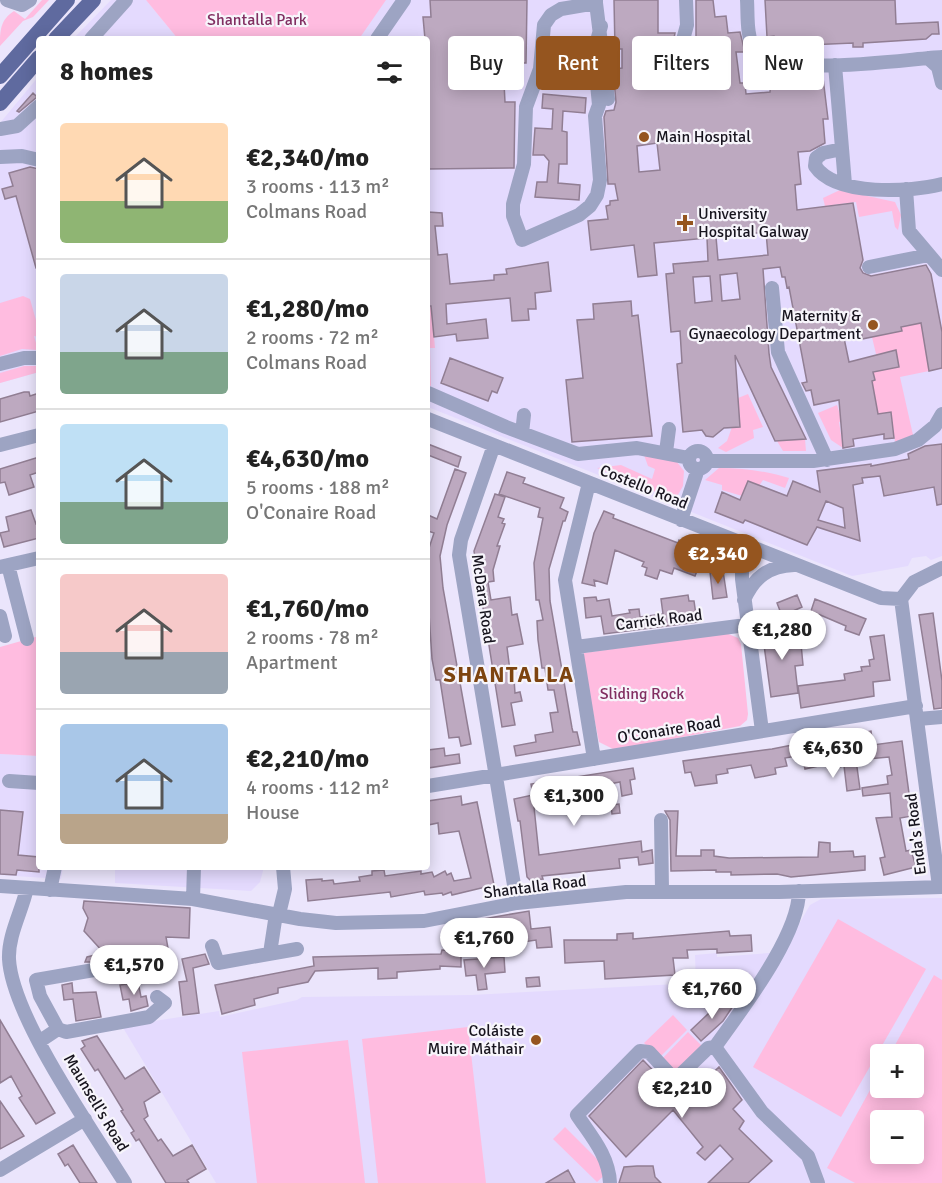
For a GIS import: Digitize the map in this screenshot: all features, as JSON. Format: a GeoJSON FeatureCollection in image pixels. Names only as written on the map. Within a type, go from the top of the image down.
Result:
{"type":"FeatureCollection","features":[{"type":"Feature","properties":{"kind":"main road"},"geometry":{"type":"LineString","coordinates":[[40,36],[67,0]]}},
{"type":"Feature","properties":{"kind":"main road"},"geometry":{"type":"LineString","coordinates":[[59,36],[93,0]]}},
{"type":"Feature","properties":{"kind":"main road"},"geometry":{"type":"LineString","coordinates":[[0,76],[36,40]]}},
{"type":"Feature","properties":{"kind":"main road"},"geometry":{"type":"LineString","coordinates":[[0,103],[36,61]]}},
{"type":"Feature","properties":{"kind":"street"},"geometry":{"type":"LineString","coordinates":[[7,0],[22,5],[30,0]]}},
{"type":"Feature","properties":{"kind":"street"},"geometry":{"type":"LineString","coordinates":[[94,36],[126,0]]}},
{"type":"Feature","properties":{"kind":"street"},"geometry":{"type":"LineString","coordinates":[[379,36],[404,0]]}},
{"type":"Feature","properties":{"kind":"street"},"geometry":{"type":"LineString","coordinates":[[684,36],[687,25],[686,0]]}},
{"type":"Feature","properties":{"kind":"street"},"geometry":{"type":"LineString","coordinates":[[747,0],[751,41],[760,54],[785,64],[835,65],[942,57]]}},
{"type":"Feature","properties":{"kind":"street"},"geometry":{"type":"LineString","coordinates":[[601,26],[594,51],[599,105],[595,116],[600,180],[597,195],[590,206],[579,215],[522,240],[513,216],[513,204],[526,107],[540,69],[544,25],[551,15],[561,9],[596,2],[601,26],[608,99]]}},
{"type":"Feature","properties":{"kind":"street"},"geometry":{"type":"LineString","coordinates":[[928,58],[938,67],[942,81]]}},
{"type":"Feature","properties":{"kind":"street"},"geometry":{"type":"LineString","coordinates":[[835,65],[845,184]]}},
{"type":"Feature","properties":{"kind":"street"},"geometry":{"type":"LineString","coordinates":[[0,129],[17,126],[36,109]]}},
{"type":"Feature","properties":{"kind":"street"},"geometry":{"type":"LineString","coordinates":[[842,149],[819,155],[815,166],[826,177],[870,189],[906,189],[942,184]]}},
{"type":"Feature","properties":{"kind":"street"},"geometry":{"type":"LineString","coordinates":[[0,157],[22,156],[36,159]]}},
{"type":"Feature","properties":{"kind":"street"},"geometry":{"type":"LineString","coordinates":[[906,189],[909,231],[942,270]]}},
{"type":"Feature","properties":{"kind":"street"},"geometry":{"type":"LineString","coordinates":[[869,267],[929,255]]}},
{"type":"Feature","properties":{"kind":"street"},"geometry":{"type":"LineString","coordinates":[[772,288],[778,352],[827,460]]}},
{"type":"Feature","properties":{"kind":"street"},"geometry":{"type":"LineString","coordinates":[[0,364],[24,358],[36,358]]}},
{"type":"Feature","properties":{"kind":"street"},"geometry":{"type":"LineString","coordinates":[[430,394],[578,454],[637,448],[666,452],[698,463],[827,460],[908,445],[927,434],[942,414]]}},
{"type":"Feature","properties":{"kind":"street"},"geometry":{"type":"LineString","coordinates":[[522,433],[524,415]]}},
{"type":"Feature","properties":{"kind":"street","name":"Costello Road"},"geometry":{"type":"LineString","coordinates":[[430,420],[881,598],[901,599]]}},
{"type":"Feature","properties":{"kind":"street"},"geometry":{"type":"LineString","coordinates":[[666,452],[669,429]]}},
{"type":"Feature","properties":{"kind":"street"},"geometry":{"type":"LineString","coordinates":[[0,446],[36,436]]}},
{"type":"Feature","properties":{"kind":"street","name":"McDara Road"},"geometry":{"type":"LineString","coordinates":[[494,445],[461,540],[459,555],[494,776],[517,903]]}},
{"type":"Feature","properties":{"kind":"street"},"geometry":{"type":"LineString","coordinates":[[681,520],[698,463]]}},
{"type":"Feature","properties":{"kind":"street"},"geometry":{"type":"LineString","coordinates":[[589,483],[565,580],[594,759]]}},
{"type":"Feature","properties":{"kind":"street"},"geometry":{"type":"LineString","coordinates":[[748,546],[742,564],[744,600],[762,731]]}},
{"type":"Feature","properties":{"kind":"street"},"geometry":{"type":"LineString","coordinates":[[27,639],[4,566],[36,559]]}},
{"type":"Feature","properties":{"kind":"street"},"geometry":{"type":"LineString","coordinates":[[744,600],[758,578],[769,569],[796,565]]}},
{"type":"Feature","properties":{"kind":"street"},"geometry":{"type":"LineString","coordinates":[[901,599],[914,582],[942,568]]}},
{"type":"Feature","properties":{"kind":"street","name":"Enda's Road"},"geometry":{"type":"LineString","coordinates":[[901,599],[940,886]]}},
{"type":"Feature","properties":{"kind":"street"},"geometry":{"type":"LineString","coordinates":[[0,616],[5,636]]}},
{"type":"Feature","properties":{"kind":"street","name":"Carrick Road"},"geometry":{"type":"LineString","coordinates":[[576,647],[746,625]]}},
{"type":"Feature","properties":{"kind":"street","name":"O'Conaire Road"},"geometry":{"type":"LineString","coordinates":[[430,786],[762,731],[917,712],[942,717]]}},
{"type":"Feature","properties":{"kind":"street"},"geometry":{"type":"LineString","coordinates":[[9,781],[36,783]]}},
{"type":"Feature","properties":{"kind":"street"},"geometry":{"type":"LineString","coordinates":[[661,820],[662,891]]}},
{"type":"Feature","properties":{"kind":"street"},"geometry":{"type":"LineString","coordinates":[[50,890],[54,870]]}},
{"type":"Feature","properties":{"kind":"street"},"geometry":{"type":"LineString","coordinates":[[193,900],[194,870]]}},
{"type":"Feature","properties":{"kind":"street"},"geometry":{"type":"LineString","coordinates":[[270,952],[277,914],[285,889],[283,870]]}},
{"type":"Feature","properties":{"kind":"street","name":"Shantalla Road"},"geometry":{"type":"LineString","coordinates":[[0,886],[193,900],[322,922],[416,921],[517,903],[662,891],[799,891],[940,886]]}},
{"type":"Feature","properties":{"kind":"street","name":"Maunsell's Road"},"geometry":{"type":"LineString","coordinates":[[27,888],[6,941],[12,980],[20,1005],[85,1119],[125,1183]]}},
{"type":"Feature","properties":{"kind":"street"},"geometry":{"type":"LineString","coordinates":[[610,1183],[608,1165],[577,1115],[640,1051],[649,1052],[675,1080],[708,1048],[715,1047],[750,998],[784,940],[793,923],[799,891]]}},
{"type":"Feature","properties":{"kind":"street"},"geometry":{"type":"LineString","coordinates":[[212,946],[218,963],[297,949]]}},
{"type":"Feature","properties":{"kind":"street"},"geometry":{"type":"LineString","coordinates":[[94,970],[36,980],[40,996],[58,1029],[66,1032],[149,1017],[165,1003],[157,997]]}},
{"type":"Feature","properties":{"kind":"street"},"geometry":{"type":"LineString","coordinates":[[40,1041],[58,1029]]}},
{"type":"Feature","properties":{"kind":"street"},"geometry":{"type":"LineString","coordinates":[[715,1047],[762,1112],[807,1156],[818,1183]]}},
{"type":"Feature","properties":{"kind":"street"},"geometry":{"type":"LineString","coordinates":[[0,1170],[85,1119]]}},
{"type":"Feature","properties":{"kind":"shaded area"},"geometry":{"type":"Polygon","coordinates":[[[111,0],[146,0],[176,36],[76,36],[111,0]]]}},
{"type":"Feature","properties":{"kind":"shaded area","name":"University Hospital Galway"},"geometry":{"type":"Polygon","coordinates":[[[317,0],[942,0],[942,556],[931,560],[926,556],[912,558],[908,566],[852,576],[430,408],[430,36],[361,36],[367,25],[317,0]]]}},
{"type":"Feature","properties":{"kind":"shaded area"},"geometry":{"type":"Polygon","coordinates":[[[36,80],[36,373],[0,383],[0,123],[36,80]]]}},
{"type":"Feature","properties":{"kind":"shaded area"},"geometry":{"type":"Polygon","coordinates":[[[0,754],[36,756],[36,870],[62,870],[61,879],[0,875],[0,754]]]}},
{"type":"Feature","properties":{"kind":"shaded area"},"geometry":{"type":"Polygon","coordinates":[[[115,870],[263,870],[260,882],[251,891],[115,883],[115,870]]]}},
{"type":"Feature","properties":{"kind":"shaded area","name":"Coláiste Muire Máthair"},"geometry":{"type":"Polygon","coordinates":[[[942,898],[942,1183],[216,1183],[122,1026],[219,1011],[220,1017],[302,997],[472,995],[696,983],[695,955],[717,953],[717,957],[769,953],[779,959],[810,905],[821,899],[942,898]]]}},
{"type":"Feature","properties":{"kind":"green space"},"geometry":{"type":"Polygon","coordinates":[[[42,0],[49,0],[33,17],[23,21],[0,46],[3,22],[9,14],[14,11],[25,19],[42,0]]]}},
{"type":"Feature","properties":{"kind":"green space","name":"Shantalla Park"},"geometry":{"type":"Polygon","coordinates":[[[146,0],[386,0],[361,36],[176,36],[146,0]]]}},
{"type":"Feature","properties":{"kind":"green space"},"geometry":{"type":"Polygon","coordinates":[[[840,190],[895,202],[901,215],[898,230],[895,227],[892,211],[859,217],[856,202],[825,206],[823,198],[840,190]]]}},
{"type":"Feature","properties":{"kind":"green space"},"geometry":{"type":"Polygon","coordinates":[[[23,296],[30,299],[36,320],[36,336],[34,336],[36,350],[22,349],[0,356],[0,303],[23,296]]]}},
{"type":"Feature","properties":{"kind":"green space"},"geometry":{"type":"Polygon","coordinates":[[[430,306],[431,306],[435,348],[430,348],[430,306]]]}},
{"type":"Feature","properties":{"kind":"green space"},"geometry":{"type":"Polygon","coordinates":[[[921,323],[929,371],[900,377],[913,435],[895,442],[891,412],[878,414],[872,381],[875,380],[873,372],[896,351],[876,354],[872,337],[902,331],[901,327],[921,323]]]}},
{"type":"Feature","properties":{"kind":"green space"},"geometry":{"type":"Polygon","coordinates":[[[24,366],[36,366],[36,373],[0,383],[0,373],[24,366]]]}},
{"type":"Feature","properties":{"kind":"green space"},"geometry":{"type":"Polygon","coordinates":[[[748,394],[763,427],[753,430],[754,438],[726,452],[718,448],[727,441],[732,427],[740,427],[738,398],[748,394]]]}},
{"type":"Feature","properties":{"kind":"green space"},"geometry":{"type":"Polygon","coordinates":[[[837,405],[842,421],[839,422],[843,448],[831,440],[818,413],[837,405]]]}},
{"type":"Feature","properties":{"kind":"green space"},"geometry":{"type":"Polygon","coordinates":[[[805,439],[806,451],[783,451],[777,441],[805,439]]]}},
{"type":"Feature","properties":{"kind":"green space"},"geometry":{"type":"Polygon","coordinates":[[[644,455],[677,462],[684,471],[683,486],[675,500],[597,468],[621,465],[652,479],[655,469],[648,466],[644,455]]]}},
{"type":"Feature","properties":{"kind":"green space"},"geometry":{"type":"Polygon","coordinates":[[[719,468],[754,470],[789,478],[785,488],[763,480],[759,486],[748,481],[742,496],[722,490],[722,485],[705,480],[719,468]]]}},
{"type":"Feature","properties":{"kind":"green space","name":"Sliding Rock"},"geometry":{"type":"Polygon","coordinates":[[[726,633],[738,638],[741,644],[747,720],[740,726],[615,750],[599,742],[582,657],[584,653],[726,633]]]}},
{"type":"Feature","properties":{"kind":"green space"},"geometry":{"type":"Polygon","coordinates":[[[36,637],[36,756],[0,754],[0,647],[36,637]]]}},
{"type":"Feature","properties":{"kind":"green space"},"geometry":{"type":"Polygon","coordinates":[[[838,919],[926,969],[883,1044],[870,1044],[870,1067],[841,1117],[753,1067],[838,919]]]}},
{"type":"Feature","properties":{"kind":"green space"},"geometry":{"type":"Polygon","coordinates":[[[934,975],[942,980],[942,1183],[855,1183],[827,1168],[870,1090],[870,1098],[924,1098],[924,1044],[896,1044],[934,975]]]}},
{"type":"Feature","properties":{"kind":"green space"},"geometry":{"type":"Polygon","coordinates":[[[673,1015],[687,1030],[659,1058],[644,1043],[673,1015]]]}},
{"type":"Feature","properties":{"kind":"green space"},"geometry":{"type":"Polygon","coordinates":[[[468,1027],[486,1183],[378,1183],[362,1039],[468,1027]]]}},
{"type":"Feature","properties":{"kind":"green space"},"geometry":{"type":"Polygon","coordinates":[[[688,1032],[702,1046],[674,1075],[660,1061],[688,1032]]]}},
{"type":"Feature","properties":{"kind":"green space"},"geometry":{"type":"Polygon","coordinates":[[[348,1040],[365,1183],[257,1183],[242,1052],[348,1040]]]}},
{"type":"Feature","properties":{"kind":"green space"},"geometry":{"type":"Polygon","coordinates":[[[565,1127],[609,1171],[597,1182],[553,1139],[565,1127]]]}},
{"type":"Feature","properties":{"kind":"building"},"geometry":{"type":"Polygon","coordinates":[[[430,0],[527,0],[526,63],[524,63],[524,36],[448,36],[448,90],[504,90],[505,102],[515,102],[514,168],[430,169],[430,36],[425,36],[423,17],[431,17],[430,0]]]}},
{"type":"Feature","properties":{"kind":"building"},"geometry":{"type":"Polygon","coordinates":[[[614,0],[658,0],[658,33],[675,33],[674,36],[632,36],[632,90],[731,90],[731,36],[696,36],[696,0],[713,0],[715,17],[726,16],[728,33],[740,32],[743,52],[736,52],[740,83],[743,83],[743,90],[746,90],[746,94],[770,92],[770,90],[824,90],[824,86],[828,119],[823,119],[825,143],[810,151],[798,152],[801,184],[795,185],[797,210],[853,203],[863,260],[860,268],[863,273],[871,276],[926,265],[931,274],[942,332],[942,368],[929,371],[921,323],[901,327],[902,331],[862,339],[862,334],[844,338],[849,362],[896,350],[899,367],[873,372],[875,380],[872,381],[878,414],[891,412],[894,438],[884,439],[884,434],[853,439],[854,446],[843,448],[839,400],[814,405],[811,390],[806,391],[802,383],[807,382],[789,287],[787,288],[785,277],[782,277],[780,267],[763,269],[771,367],[806,439],[775,441],[735,355],[740,427],[724,428],[713,437],[706,436],[702,430],[683,432],[677,364],[682,363],[680,331],[671,332],[666,274],[674,273],[673,264],[708,261],[707,238],[654,243],[657,275],[638,277],[634,245],[591,250],[588,221],[608,219],[606,206],[610,205],[610,201],[618,200],[615,184],[608,184],[604,117],[606,111],[614,110],[615,90],[620,90],[622,49],[620,49],[620,36],[615,36],[614,0]],[[657,143],[637,146],[639,172],[660,170],[657,143]],[[766,232],[716,237],[718,260],[768,255],[766,232]],[[737,273],[720,275],[722,301],[740,299],[737,273]],[[710,276],[693,277],[695,303],[712,301],[710,276]]]}},
{"type":"Feature","properties":{"kind":"building"},"geometry":{"type":"Polygon","coordinates":[[[765,0],[895,0],[896,24],[938,22],[939,34],[932,34],[926,39],[863,43],[863,47],[853,47],[853,43],[824,44],[824,36],[767,36],[765,0]]]}},
{"type":"Feature","properties":{"kind":"building"},"geometry":{"type":"Polygon","coordinates":[[[33,93],[36,96],[19,112],[17,111],[33,93]]]}},
{"type":"Feature","properties":{"kind":"building"},"geometry":{"type":"Polygon","coordinates":[[[543,94],[586,98],[585,113],[563,111],[562,131],[567,132],[567,164],[559,164],[558,183],[580,185],[579,200],[535,197],[537,182],[547,182],[549,161],[544,155],[533,155],[535,128],[552,129],[553,109],[542,108],[543,94]]]}},
{"type":"Feature","properties":{"kind":"building"},"geometry":{"type":"Polygon","coordinates":[[[30,167],[36,168],[36,268],[16,196],[5,199],[2,189],[13,186],[9,173],[30,167]]]}},
{"type":"Feature","properties":{"kind":"building"},"geometry":{"type":"Polygon","coordinates":[[[430,212],[442,213],[443,226],[435,226],[438,255],[447,254],[450,284],[494,280],[494,275],[507,274],[506,269],[548,262],[551,291],[535,293],[536,309],[528,309],[529,320],[512,321],[510,298],[446,304],[447,324],[486,319],[488,338],[457,341],[456,334],[434,337],[431,306],[430,212]]]}},
{"type":"Feature","properties":{"kind":"building"},"geometry":{"type":"Polygon","coordinates":[[[631,301],[632,316],[638,315],[652,436],[572,442],[566,380],[583,378],[577,320],[594,319],[593,304],[631,301]]]}},
{"type":"Feature","properties":{"kind":"building"},"geometry":{"type":"Polygon","coordinates":[[[450,358],[503,378],[497,393],[492,391],[488,401],[441,383],[450,358]]]}},
{"type":"Feature","properties":{"kind":"building"},"geometry":{"type":"Polygon","coordinates":[[[24,392],[29,392],[30,396],[36,394],[36,412],[0,422],[0,399],[24,392]]]}},
{"type":"Feature","properties":{"kind":"building"},"geometry":{"type":"Polygon","coordinates":[[[942,444],[942,504],[937,505],[934,487],[884,496],[880,476],[862,478],[863,483],[853,485],[860,541],[817,527],[807,545],[745,520],[743,523],[715,512],[722,492],[740,500],[748,481],[787,496],[793,481],[820,492],[817,471],[871,464],[871,466],[909,459],[908,454],[925,446],[942,444]],[[826,501],[818,520],[845,528],[843,508],[826,501]]]}},
{"type":"Feature","properties":{"kind":"building"},"geometry":{"type":"Polygon","coordinates":[[[430,445],[461,457],[458,467],[430,456],[430,445]]]}},
{"type":"Feature","properties":{"kind":"building"},"geometry":{"type":"Polygon","coordinates":[[[36,458],[36,473],[30,475],[34,487],[9,495],[5,482],[0,483],[0,469],[36,458]]]}},
{"type":"Feature","properties":{"kind":"building"},"geometry":{"type":"Polygon","coordinates":[[[455,469],[466,473],[447,525],[440,556],[443,588],[471,744],[461,746],[459,737],[449,738],[440,680],[436,680],[432,659],[430,545],[434,533],[430,532],[430,516],[437,519],[455,469]]]}},
{"type":"Feature","properties":{"kind":"building"},"geometry":{"type":"Polygon","coordinates":[[[507,472],[525,478],[523,483],[564,498],[560,508],[568,512],[563,521],[549,569],[550,601],[572,728],[573,732],[577,732],[580,745],[516,756],[514,746],[536,742],[535,735],[553,732],[550,713],[558,712],[554,690],[548,690],[538,640],[537,621],[543,620],[539,600],[536,600],[534,563],[543,518],[538,517],[540,508],[499,494],[507,472]]]}},
{"type":"Feature","properties":{"kind":"building"},"geometry":{"type":"Polygon","coordinates":[[[495,494],[505,497],[498,517],[504,519],[502,523],[505,524],[497,546],[500,546],[493,570],[494,581],[488,582],[491,600],[510,597],[512,615],[517,614],[523,644],[507,647],[511,679],[514,679],[515,693],[520,692],[522,701],[511,703],[515,725],[502,727],[474,551],[495,494]]]}},
{"type":"Feature","properties":{"kind":"building"},"geometry":{"type":"Polygon","coordinates":[[[31,510],[36,524],[36,539],[4,547],[0,533],[9,531],[6,517],[31,510]]]}},
{"type":"Feature","properties":{"kind":"building"},"geometry":{"type":"Polygon","coordinates":[[[604,511],[614,515],[613,518],[678,543],[679,540],[704,553],[695,576],[674,568],[672,574],[660,570],[657,579],[645,575],[647,568],[642,566],[644,562],[615,550],[607,584],[594,580],[595,586],[582,583],[594,533],[604,511]]]}},
{"type":"Feature","properties":{"kind":"building"},"geometry":{"type":"Polygon","coordinates":[[[723,571],[727,597],[713,599],[710,572],[723,571]]]}},
{"type":"Feature","properties":{"kind":"building"},"geometry":{"type":"Polygon","coordinates":[[[688,595],[689,601],[694,601],[697,622],[604,634],[601,616],[586,618],[584,598],[596,597],[597,601],[609,599],[612,616],[639,609],[640,617],[663,614],[661,599],[688,595]]]}},
{"type":"Feature","properties":{"kind":"building"},"geometry":{"type":"Polygon","coordinates":[[[797,595],[802,607],[782,616],[777,603],[797,595]]]}},
{"type":"Feature","properties":{"kind":"building"},"geometry":{"type":"Polygon","coordinates":[[[815,599],[866,619],[859,635],[845,630],[846,626],[811,611],[815,599]]]}},
{"type":"Feature","properties":{"kind":"building"},"geometry":{"type":"Polygon","coordinates":[[[933,613],[942,681],[942,708],[934,709],[919,615],[933,613]]]}},
{"type":"Feature","properties":{"kind":"building"},"geometry":{"type":"Polygon","coordinates":[[[776,628],[777,636],[800,633],[803,665],[795,666],[798,693],[771,697],[762,630],[776,628]]]}},
{"type":"Feature","properties":{"kind":"building"},"geometry":{"type":"Polygon","coordinates":[[[884,635],[890,680],[873,682],[874,696],[801,708],[798,686],[845,680],[844,674],[862,671],[861,667],[870,666],[869,660],[874,659],[870,637],[884,635]]]}},
{"type":"Feature","properties":{"kind":"building"},"geometry":{"type":"Polygon","coordinates":[[[871,731],[873,745],[902,741],[912,816],[900,818],[906,851],[911,850],[916,867],[884,875],[880,858],[885,857],[876,818],[892,817],[890,793],[863,796],[862,788],[888,784],[887,776],[892,775],[889,757],[856,760],[860,789],[847,791],[844,766],[828,769],[827,764],[805,769],[802,755],[785,758],[787,766],[775,768],[776,774],[755,778],[751,765],[727,769],[728,773],[716,775],[717,783],[695,786],[691,772],[685,773],[683,761],[772,749],[828,738],[827,735],[842,732],[843,736],[871,731]]]}},
{"type":"Feature","properties":{"kind":"building"},"geometry":{"type":"Polygon","coordinates":[[[444,748],[445,756],[459,754],[460,763],[430,768],[430,750],[444,748]]]}},
{"type":"Feature","properties":{"kind":"building"},"geometry":{"type":"Polygon","coordinates":[[[633,768],[635,779],[630,780],[632,794],[622,796],[620,782],[604,785],[605,798],[579,801],[578,798],[556,805],[534,807],[539,855],[641,841],[642,852],[652,850],[653,863],[639,865],[638,857],[619,859],[620,868],[542,876],[543,879],[530,880],[527,877],[520,821],[518,821],[514,799],[533,795],[531,784],[633,768]]]}},
{"type":"Feature","properties":{"kind":"building"},"geometry":{"type":"Polygon","coordinates":[[[461,796],[462,805],[477,802],[494,885],[452,895],[451,892],[443,895],[442,893],[425,895],[424,891],[391,897],[390,892],[308,901],[306,880],[333,880],[334,884],[360,881],[359,877],[372,875],[372,871],[384,870],[385,876],[421,871],[421,874],[432,872],[434,877],[445,871],[447,875],[451,873],[454,881],[471,878],[459,831],[439,834],[438,823],[430,825],[430,801],[461,796]]]}},
{"type":"Feature","properties":{"kind":"building"},"geometry":{"type":"Polygon","coordinates":[[[619,804],[620,813],[612,814],[611,805],[619,804]]]}},
{"type":"Feature","properties":{"kind":"building"},"geometry":{"type":"Polygon","coordinates":[[[0,810],[23,812],[18,855],[36,857],[36,870],[39,872],[17,870],[16,875],[0,874],[0,810]]]}},
{"type":"Feature","properties":{"kind":"building"},"geometry":{"type":"Polygon","coordinates":[[[665,811],[678,811],[676,856],[701,856],[701,850],[714,850],[714,856],[729,858],[818,857],[819,842],[830,843],[830,852],[853,851],[854,857],[865,856],[865,870],[791,877],[777,874],[731,875],[731,872],[716,872],[716,870],[671,871],[670,820],[665,811]]]}},
{"type":"Feature","properties":{"kind":"building"},"geometry":{"type":"Polygon","coordinates":[[[84,901],[190,908],[189,938],[166,937],[169,954],[123,959],[125,968],[107,972],[105,965],[102,966],[98,962],[85,962],[87,957],[104,953],[84,931],[88,918],[83,908],[84,901]]]}},
{"type":"Feature","properties":{"kind":"building"},"geometry":{"type":"Polygon","coordinates":[[[529,911],[531,929],[550,927],[552,947],[537,948],[536,940],[523,942],[521,926],[479,931],[477,920],[529,911]]]}},
{"type":"Feature","properties":{"kind":"building"},"geometry":{"type":"Polygon","coordinates":[[[729,931],[730,936],[751,935],[752,951],[717,953],[717,949],[687,950],[688,958],[673,958],[675,975],[605,979],[604,961],[565,963],[564,940],[617,940],[617,934],[633,933],[633,939],[729,931]]]}},
{"type":"Feature","properties":{"kind":"building"},"geometry":{"type":"Polygon","coordinates":[[[442,950],[461,952],[461,967],[440,966],[440,969],[397,972],[397,978],[378,979],[378,968],[315,971],[308,982],[278,988],[278,993],[254,999],[255,1005],[222,1014],[215,985],[314,966],[313,957],[441,954],[442,950]]]}},
{"type":"Feature","properties":{"kind":"building"},"geometry":{"type":"Polygon","coordinates":[[[205,954],[209,964],[193,968],[199,1013],[183,1015],[179,982],[187,981],[182,959],[205,954]]]}},
{"type":"Feature","properties":{"kind":"building"},"geometry":{"type":"Polygon","coordinates":[[[504,957],[505,972],[485,974],[487,989],[478,990],[476,975],[466,976],[464,960],[504,957]]]}},
{"type":"Feature","properties":{"kind":"building"},"geometry":{"type":"Polygon","coordinates":[[[539,977],[540,986],[527,987],[526,978],[539,977]]]}},
{"type":"Feature","properties":{"kind":"building"},"geometry":{"type":"Polygon","coordinates":[[[138,982],[141,997],[146,996],[148,1006],[131,1011],[129,999],[123,1000],[120,985],[138,982]]]}},
{"type":"Feature","properties":{"kind":"building"},"geometry":{"type":"Polygon","coordinates":[[[72,983],[73,993],[96,992],[101,1017],[76,1021],[73,999],[64,1000],[62,985],[72,983]]]}},
{"type":"Feature","properties":{"kind":"building"},"geometry":{"type":"Polygon","coordinates":[[[725,998],[733,1006],[723,1021],[701,1041],[691,1030],[725,998]]]}},
{"type":"Feature","properties":{"kind":"building"},"geometry":{"type":"Polygon","coordinates":[[[0,1020],[55,1113],[36,1124],[19,1098],[22,1096],[11,1076],[0,1083],[0,1020]]]}},
{"type":"Feature","properties":{"kind":"building"},"geometry":{"type":"Polygon","coordinates":[[[97,1036],[125,1079],[144,1067],[160,1092],[144,1102],[148,1116],[144,1119],[158,1141],[161,1139],[173,1156],[192,1145],[206,1169],[187,1180],[189,1183],[166,1183],[139,1139],[136,1141],[131,1133],[134,1131],[121,1111],[123,1110],[98,1069],[95,1071],[81,1049],[85,1046],[82,1041],[97,1036]]]}},
{"type":"Feature","properties":{"kind":"building"},"geometry":{"type":"Polygon","coordinates":[[[643,1060],[668,1086],[677,1089],[685,1096],[690,1091],[692,1093],[719,1067],[742,1100],[733,1109],[744,1121],[739,1129],[772,1161],[748,1183],[708,1183],[733,1159],[720,1145],[705,1160],[697,1153],[703,1147],[673,1110],[626,1157],[589,1116],[643,1060]]]}},
{"type":"Feature","properties":{"kind":"building"},"geometry":{"type":"Polygon","coordinates":[[[0,1101],[24,1136],[0,1149],[0,1101]]]}},
{"type":"Feature","properties":{"kind":"building"},"geometry":{"type":"Polygon","coordinates":[[[73,1145],[97,1183],[80,1183],[68,1164],[65,1166],[58,1154],[73,1145]]]}},
{"type":"Feature","properties":{"kind":"building"},"geometry":{"type":"Polygon","coordinates":[[[653,1166],[655,1177],[661,1183],[619,1183],[624,1167],[653,1166]]]}},
{"type":"Feature","properties":{"kind":"building"},"geometry":{"type":"Polygon","coordinates":[[[568,1170],[575,1183],[546,1183],[568,1170]]]}},
{"type":"Feature","properties":{"kind":"place","name":"Main Hospital"},"geometry":{"type":"Point","coordinates":[644,137]}},
{"type":"Feature","properties":{"kind":"place","name":"University Hospital Galway"},"geometry":{"type":"Point","coordinates":[685,223]}},
{"type":"Feature","properties":{"kind":"place","name":"Maternity & Gynaecology Department"},"geometry":{"type":"Point","coordinates":[873,325]}},
{"type":"Feature","properties":{"kind":"place","name":"Coláiste Muire Máthair"},"geometry":{"type":"Point","coordinates":[536,1040]}},
{"type":"Feature","properties":{"kind":"district","name":"SHANTALLA"},"geometry":{"type":"Point","coordinates":[509,674]}}]}
